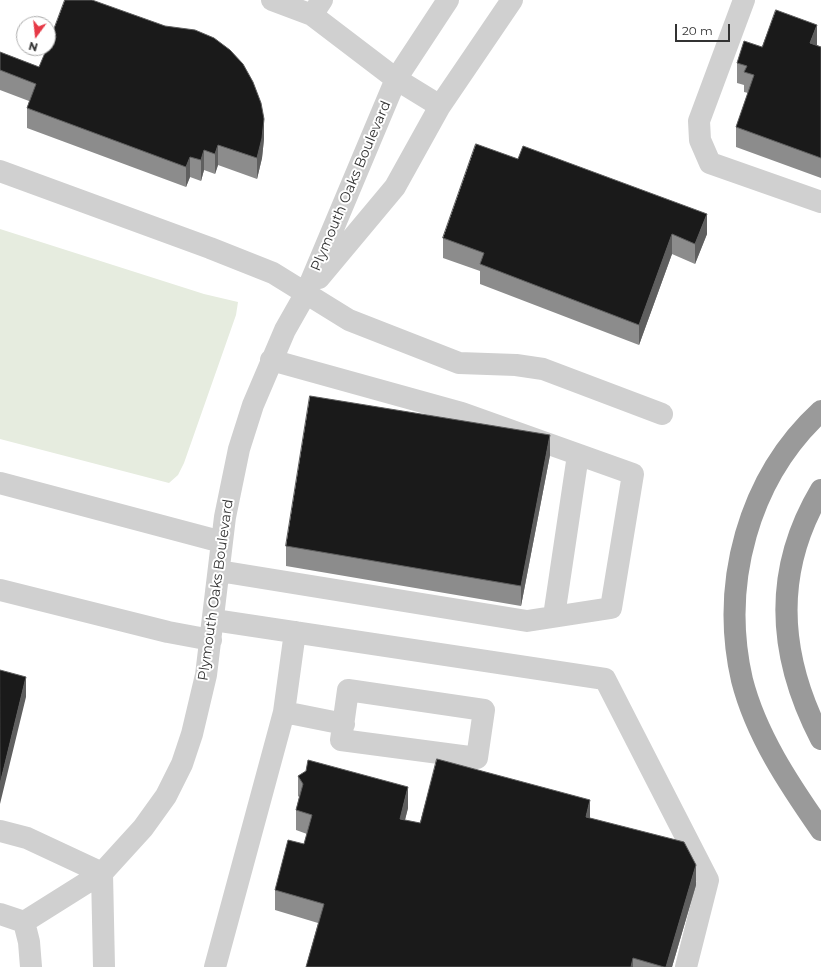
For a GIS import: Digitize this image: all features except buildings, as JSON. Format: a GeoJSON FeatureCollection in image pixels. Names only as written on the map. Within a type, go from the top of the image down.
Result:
{"type":"FeatureCollection","features":[{"type":"Feature","properties":{"kind":"highway"},"geometry":{"type":"LineString","coordinates":[[821,411],[785,451],[763,488],[749,522],[739,560],[734,608],[736,644],[743,681],[757,721],[771,752],[821,830]]}},
{"type":"Feature","properties":{"kind":"highway"},"geometry":{"type":"LineString","coordinates":[[821,490],[804,523],[796,545],[786,594],[786,618],[788,642],[798,687],[821,739]]}},
{"type":"Feature","properties":{"kind":"street"},"geometry":{"type":"LineString","coordinates":[[272,0],[317,7],[396,78],[440,106]]}},
{"type":"Feature","properties":{"kind":"street","name":"Plymouth Oaks Boulevard"},"geometry":{"type":"LineString","coordinates":[[24,922],[102,873],[148,822],[166,796],[182,764],[192,734],[206,675],[226,510],[239,449],[253,405],[285,330],[306,293],[396,78],[448,0]]}},
{"type":"Feature","properties":{"kind":"street","name":"Plymouth Oaks Boulevard"},"geometry":{"type":"LineString","coordinates":[[306,293],[395,187],[440,106],[512,0]]}},
{"type":"Feature","properties":{"kind":"street"},"geometry":{"type":"LineString","coordinates":[[744,0],[700,121],[700,140],[710,163],[821,202]]}},
{"type":"Feature","properties":{"kind":"street"},"geometry":{"type":"LineString","coordinates":[[0,171],[273,273],[349,320],[459,363],[516,365],[543,368],[662,414]]}},
{"type":"Feature","properties":{"kind":"street"},"geometry":{"type":"LineString","coordinates":[[219,571],[527,620],[611,608],[633,474],[462,413],[271,360]]}},
{"type":"Feature","properties":{"kind":"street"},"geometry":{"type":"LineString","coordinates":[[554,616],[578,455]]}},
{"type":"Feature","properties":{"kind":"street"},"geometry":{"type":"LineString","coordinates":[[0,483],[222,542]]}},
{"type":"Feature","properties":{"kind":"street"},"geometry":{"type":"LineString","coordinates":[[0,590],[168,632],[212,630],[295,632],[605,679],[708,880],[686,967]]}},
{"type":"Feature","properties":{"kind":"street"},"geometry":{"type":"LineString","coordinates":[[215,967],[284,712],[295,632]]}},
{"type":"Feature","properties":{"kind":"street"},"geometry":{"type":"LineString","coordinates":[[348,690],[484,710],[477,758],[341,740],[344,724],[348,690]]}},
{"type":"Feature","properties":{"kind":"street"},"geometry":{"type":"LineString","coordinates":[[284,712],[344,724]]}},
{"type":"Feature","properties":{"kind":"street"},"geometry":{"type":"LineString","coordinates":[[0,831],[26,838],[102,873],[104,967]]}},
{"type":"Feature","properties":{"kind":"street"},"geometry":{"type":"LineString","coordinates":[[0,914],[24,922],[29,942],[31,967]]}},
{"type":"Feature","properties":{"kind":"shaded area"},"geometry":{"type":"Polygon","coordinates":[[[0,229],[204,294],[238,302],[236,315],[184,463],[178,475],[169,483],[0,439],[0,229]]]}}]}
